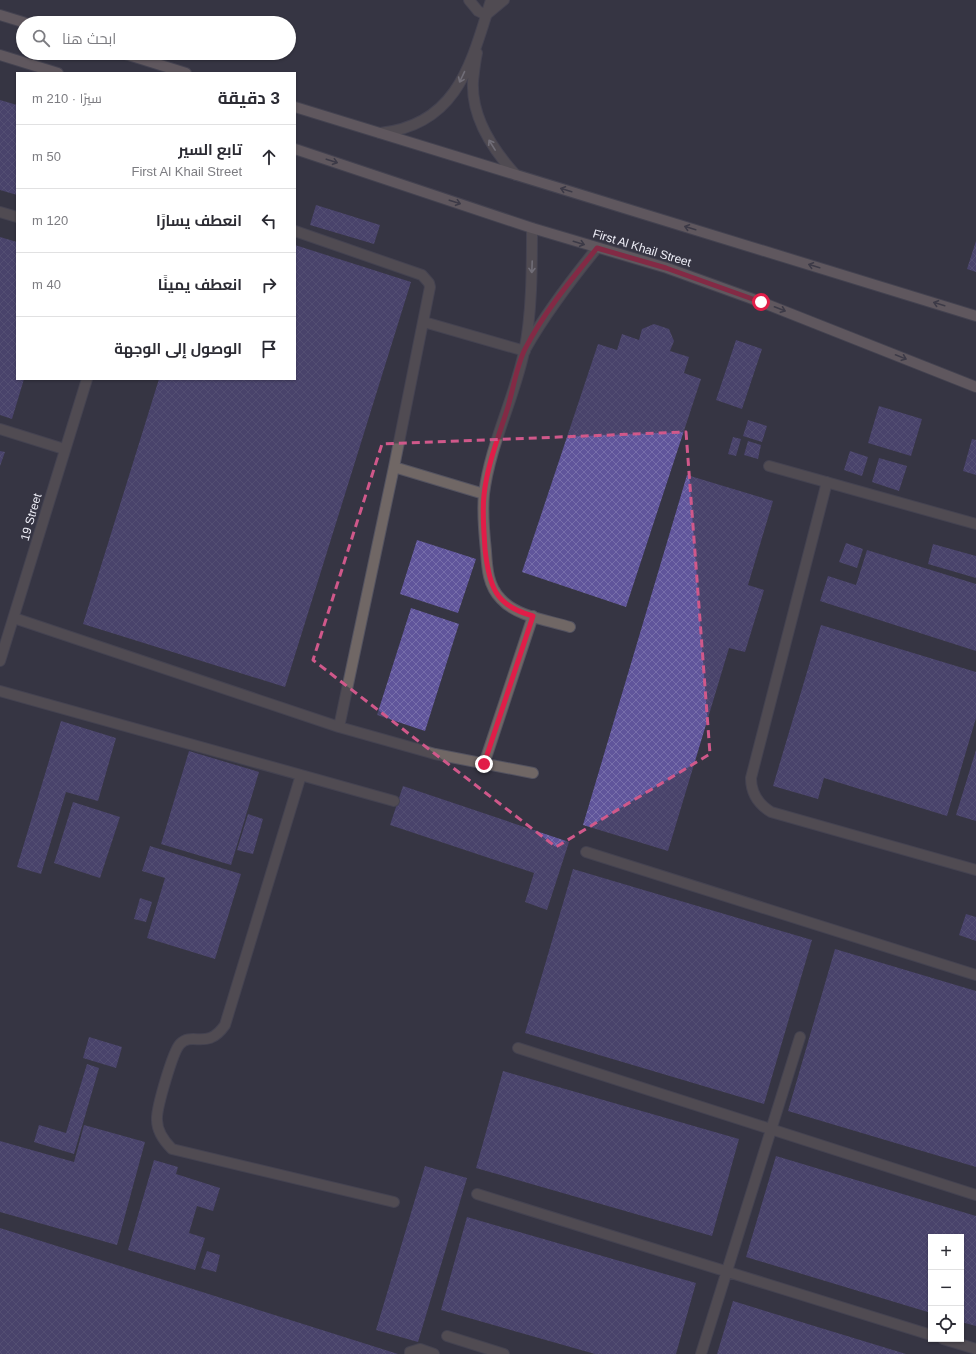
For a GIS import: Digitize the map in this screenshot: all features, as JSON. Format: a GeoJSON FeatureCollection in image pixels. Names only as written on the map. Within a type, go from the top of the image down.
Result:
{"type":"FeatureCollection","features":[{"type":"Feature","properties":{"kind":"main road"},"geometry":{"type":"LineString","coordinates":[[0,15],[16,20]]}},
{"type":"Feature","properties":{"kind":"main road"},"geometry":{"type":"LineString","coordinates":[[0,55],[16,60]]}},
{"type":"Feature","properties":{"kind":"main road"},"geometry":{"type":"LineString","coordinates":[[16,60],[55,72]]}},
{"type":"Feature","properties":{"kind":"main road"},"geometry":{"type":"LineString","coordinates":[[144,60],[183,72]]}},
{"type":"Feature","properties":{"kind":"main road"},"geometry":{"type":"LineString","coordinates":[[296,107],[976,316]]}},
{"type":"Feature","properties":{"kind":"main road","name":"First Al Khail Street"},"geometry":{"type":"LineString","coordinates":[[296,149],[532,228],[666,268],[761,302],[976,387]]}},
{"type":"Feature","properties":{"kind":"street"},"geometry":{"type":"LineString","coordinates":[[469,0],[478,11],[486,15]]}},
{"type":"Feature","properties":{"kind":"street"},"geometry":{"type":"LineString","coordinates":[[379,134],[410,128],[438,112],[455,91],[478,41],[491,0]]}},
{"type":"Feature","properties":{"kind":"street"},"geometry":{"type":"LineString","coordinates":[[486,15],[504,0]]}},
{"type":"Feature","properties":{"kind":"street"},"geometry":{"type":"LineString","coordinates":[[478,41],[473,82],[475,104],[481,124],[490,143],[502,160],[516,175]]}},
{"type":"Feature","properties":{"kind":"street"},"geometry":{"type":"LineString","coordinates":[[0,212],[16,217]]}},
{"type":"Feature","properties":{"kind":"street"},"geometry":{"type":"LineString","coordinates":[[532,228],[532,272],[524,351],[488,471],[484,494],[483,520],[490,581],[500,599],[518,612],[570,627]]}},
{"type":"Feature","properties":{"kind":"street"},"geometry":{"type":"LineString","coordinates":[[296,231],[422,275],[430,287],[394,468],[339,727]]}},
{"type":"Feature","properties":{"kind":"street"},"geometry":{"type":"LineString","coordinates":[[524,351],[540,323],[564,288],[597,248]]}},
{"type":"Feature","properties":{"kind":"street"},"geometry":{"type":"LineString","coordinates":[[424,322],[524,351]]}},
{"type":"Feature","properties":{"kind":"street","name":"19 Street"},"geometry":{"type":"LineString","coordinates":[[0,662],[3,640],[14,618],[64,449],[87,380]]}},
{"type":"Feature","properties":{"kind":"street"},"geometry":{"type":"LineString","coordinates":[[0,429],[64,449]]}},
{"type":"Feature","properties":{"kind":"street"},"geometry":{"type":"LineString","coordinates":[[770,466],[976,524]]}},
{"type":"Feature","properties":{"kind":"street"},"geometry":{"type":"LineString","coordinates":[[394,468],[484,494]]}},
{"type":"Feature","properties":{"kind":"street"},"geometry":{"type":"LineString","coordinates":[[827,482],[751,778],[754,794],[758,802],[771,812],[976,870]]}},
{"type":"Feature","properties":{"kind":"street"},"geometry":{"type":"LineString","coordinates":[[484,764],[533,616]]}},
{"type":"Feature","properties":{"kind":"street"},"geometry":{"type":"LineString","coordinates":[[14,618],[339,727],[435,754],[533,774]]}},
{"type":"Feature","properties":{"kind":"street"},"geometry":{"type":"LineString","coordinates":[[0,691],[394,801]]}},
{"type":"Feature","properties":{"kind":"street"},"geometry":{"type":"LineString","coordinates":[[301,775],[225,1025],[214,1037],[207,1040],[186,1040],[177,1048],[158,1112],[158,1128],[161,1137],[172,1149],[394,1202]]}},
{"type":"Feature","properties":{"kind":"street"},"geometry":{"type":"LineString","coordinates":[[586,852],[976,975]]}},
{"type":"Feature","properties":{"kind":"street"},"geometry":{"type":"LineString","coordinates":[[701,1354],[770,1129],[800,1038]]}},
{"type":"Feature","properties":{"kind":"street"},"geometry":{"type":"LineString","coordinates":[[518,1048],[976,1195]]}},
{"type":"Feature","properties":{"kind":"street"},"geometry":{"type":"LineString","coordinates":[[477,1194],[928,1334]]}},
{"type":"Feature","properties":{"kind":"street"},"geometry":{"type":"LineString","coordinates":[[447,1336],[504,1354]]}},
{"type":"Feature","properties":{"kind":"street"},"geometry":{"type":"LineString","coordinates":[[953,1342],[976,1349]]}},
{"type":"Feature","properties":{"kind":"street"},"geometry":{"type":"LineString","coordinates":[[410,1354],[410,1352],[420,1349],[434,1354]]}},
{"type":"Feature","properties":{"kind":"highlighted area"},"geometry":{"type":"Polygon","coordinates":[[[686,432],[710,754],[556,847],[313,660],[382,444],[686,432]]]}},
{"type":"Feature","properties":{"kind":"building"},"geometry":{"type":"Polygon","coordinates":[[[0,100],[16,105],[16,195],[0,190],[0,100]]]}},
{"type":"Feature","properties":{"kind":"building"},"geometry":{"type":"Polygon","coordinates":[[[316,205],[380,225],[374,244],[310,225],[316,205]]]}},
{"type":"Feature","properties":{"kind":"building"},"geometry":{"type":"Polygon","coordinates":[[[0,237],[16,242],[16,380],[24,380],[12,419],[0,415],[0,237]]]}},
{"type":"Feature","properties":{"kind":"building"},"geometry":{"type":"Polygon","coordinates":[[[976,241],[976,272],[967,269],[976,241]]]}},
{"type":"Feature","properties":{"kind":"building"},"geometry":{"type":"Polygon","coordinates":[[[296,245],[411,282],[285,687],[83,624],[159,380],[296,380],[296,245]]]}},
{"type":"Feature","properties":{"kind":"building"},"geometry":{"type":"Polygon","coordinates":[[[654,324],[669,329],[674,341],[670,351],[689,357],[684,373],[701,379],[626,607],[522,572],[598,344],[617,350],[622,334],[639,340],[642,329],[654,324]]]}},
{"type":"Feature","properties":{"kind":"building"},"geometry":{"type":"Polygon","coordinates":[[[736,340],[762,349],[742,409],[716,400],[736,340]]]}},
{"type":"Feature","properties":{"kind":"building"},"geometry":{"type":"Polygon","coordinates":[[[879,406],[922,419],[911,456],[868,443],[879,406]]]}},
{"type":"Feature","properties":{"kind":"building"},"geometry":{"type":"Polygon","coordinates":[[[748,420],[767,426],[762,442],[743,436],[748,420]]]}},
{"type":"Feature","properties":{"kind":"building"},"geometry":{"type":"Polygon","coordinates":[[[733,437],[741,439],[736,456],[728,454],[733,437]]]}},
{"type":"Feature","properties":{"kind":"building"},"geometry":{"type":"Polygon","coordinates":[[[972,439],[976,440],[976,475],[963,471],[972,439]]]}},
{"type":"Feature","properties":{"kind":"building"},"geometry":{"type":"Polygon","coordinates":[[[748,441],[761,445],[758,459],[744,455],[748,441]]]}},
{"type":"Feature","properties":{"kind":"building"},"geometry":{"type":"Polygon","coordinates":[[[0,451],[5,452],[0,466],[0,451]]]}},
{"type":"Feature","properties":{"kind":"building"},"geometry":{"type":"Polygon","coordinates":[[[850,451],[868,457],[862,476],[844,470],[850,451]]]}},
{"type":"Feature","properties":{"kind":"building"},"geometry":{"type":"Polygon","coordinates":[[[879,458],[907,466],[899,491],[872,482],[879,458]]]}},
{"type":"Feature","properties":{"kind":"building"},"geometry":{"type":"Polygon","coordinates":[[[687,475],[773,501],[748,585],[764,590],[745,652],[729,648],[668,851],[583,825],[687,475]]]}},
{"type":"Feature","properties":{"kind":"building"},"geometry":{"type":"Polygon","coordinates":[[[417,540],[476,559],[458,613],[400,594],[417,540]]]}},
{"type":"Feature","properties":{"kind":"building"},"geometry":{"type":"Polygon","coordinates":[[[846,543],[863,549],[857,568],[839,562],[846,543]]]}},
{"type":"Feature","properties":{"kind":"building"},"geometry":{"type":"Polygon","coordinates":[[[933,544],[976,556],[976,578],[928,564],[933,544]]]}},
{"type":"Feature","properties":{"kind":"building"},"geometry":{"type":"Polygon","coordinates":[[[867,550],[976,584],[976,651],[820,601],[828,576],[856,585],[867,550]]]}},
{"type":"Feature","properties":{"kind":"building"},"geometry":{"type":"Polygon","coordinates":[[[411,608],[459,624],[425,731],[377,715],[411,608]]]}},
{"type":"Feature","properties":{"kind":"building"},"geometry":{"type":"Polygon","coordinates":[[[821,625],[976,672],[976,718],[947,816],[824,778],[818,799],[773,786],[821,625]]]}},
{"type":"Feature","properties":{"kind":"building"},"geometry":{"type":"Polygon","coordinates":[[[61,721],[116,738],[98,801],[66,792],[41,874],[17,867],[61,721]]]}},
{"type":"Feature","properties":{"kind":"building"},"geometry":{"type":"Polygon","coordinates":[[[976,750],[976,821],[956,815],[976,750]]]}},
{"type":"Feature","properties":{"kind":"building"},"geometry":{"type":"Polygon","coordinates":[[[189,751],[259,772],[231,865],[161,844],[189,751]]]}},
{"type":"Feature","properties":{"kind":"building"},"geometry":{"type":"Polygon","coordinates":[[[403,786],[569,842],[547,910],[525,902],[534,873],[390,825],[403,786]]]}},
{"type":"Feature","properties":{"kind":"building"},"geometry":{"type":"Polygon","coordinates":[[[73,802],[120,817],[100,878],[54,863],[73,802]]]}},
{"type":"Feature","properties":{"kind":"building"},"geometry":{"type":"Polygon","coordinates":[[[248,814],[263,819],[253,854],[237,850],[248,814]]]}},
{"type":"Feature","properties":{"kind":"building"},"geometry":{"type":"Polygon","coordinates":[[[150,846],[241,874],[215,959],[147,938],[165,878],[142,871],[150,846]]]}},
{"type":"Feature","properties":{"kind":"building"},"geometry":{"type":"Polygon","coordinates":[[[573,869],[812,940],[764,1104],[525,1033],[573,869]]]}},
{"type":"Feature","properties":{"kind":"building"},"geometry":{"type":"Polygon","coordinates":[[[140,898],[152,902],[146,922],[134,919],[140,898]]]}},
{"type":"Feature","properties":{"kind":"building"},"geometry":{"type":"Polygon","coordinates":[[[966,914],[976,917],[976,941],[959,935],[966,914]]]}},
{"type":"Feature","properties":{"kind":"building"},"geometry":{"type":"Polygon","coordinates":[[[835,949],[976,991],[976,1167],[788,1111],[835,949]]]}},
{"type":"Feature","properties":{"kind":"building"},"geometry":{"type":"Polygon","coordinates":[[[89,1037],[122,1047],[116,1068],[83,1058],[89,1037]]]}},
{"type":"Feature","properties":{"kind":"building"},"geometry":{"type":"Polygon","coordinates":[[[87,1064],[99,1068],[74,1154],[34,1142],[39,1125],[66,1133],[87,1064]]]}},
{"type":"Feature","properties":{"kind":"building"},"geometry":{"type":"Polygon","coordinates":[[[503,1071],[739,1139],[712,1236],[476,1168],[503,1071]]]}},
{"type":"Feature","properties":{"kind":"building"},"geometry":{"type":"Polygon","coordinates":[[[84,1125],[145,1142],[117,1245],[0,1212],[0,1141],[74,1162],[84,1125]]]}},
{"type":"Feature","properties":{"kind":"building"},"geometry":{"type":"Polygon","coordinates":[[[776,1156],[976,1216],[976,1326],[964,1323],[964,1234],[928,1234],[928,1312],[746,1257],[776,1156]]]}},
{"type":"Feature","properties":{"kind":"building"},"geometry":{"type":"Polygon","coordinates":[[[154,1160],[178,1167],[176,1174],[220,1188],[213,1211],[197,1206],[189,1233],[205,1238],[195,1270],[128,1250],[154,1160]]]}},
{"type":"Feature","properties":{"kind":"building"},"geometry":{"type":"Polygon","coordinates":[[[425,1166],[467,1178],[418,1342],[376,1330],[425,1166]]]}},
{"type":"Feature","properties":{"kind":"building"},"geometry":{"type":"Polygon","coordinates":[[[467,1217],[696,1283],[676,1354],[595,1354],[441,1310],[467,1217]]]}},
{"type":"Feature","properties":{"kind":"building"},"geometry":{"type":"Polygon","coordinates":[[[0,1228],[398,1354],[0,1354],[0,1228]]]}},
{"type":"Feature","properties":{"kind":"building"},"geometry":{"type":"Polygon","coordinates":[[[207,1251],[220,1255],[216,1272],[201,1268],[207,1251]]]}},
{"type":"Feature","properties":{"kind":"building"},"geometry":{"type":"Polygon","coordinates":[[[733,1301],[906,1354],[717,1354],[733,1301]]]}},
{"type":"Feature","properties":{"kind":"route"},"geometry":{"type":"LineString","coordinates":[[484,764],[533,616],[518,612],[508,606],[500,599],[490,581],[487,570],[483,520],[484,494],[488,471],[524,351],[540,323],[564,288],[597,248],[666,268],[761,302]]}}]}
